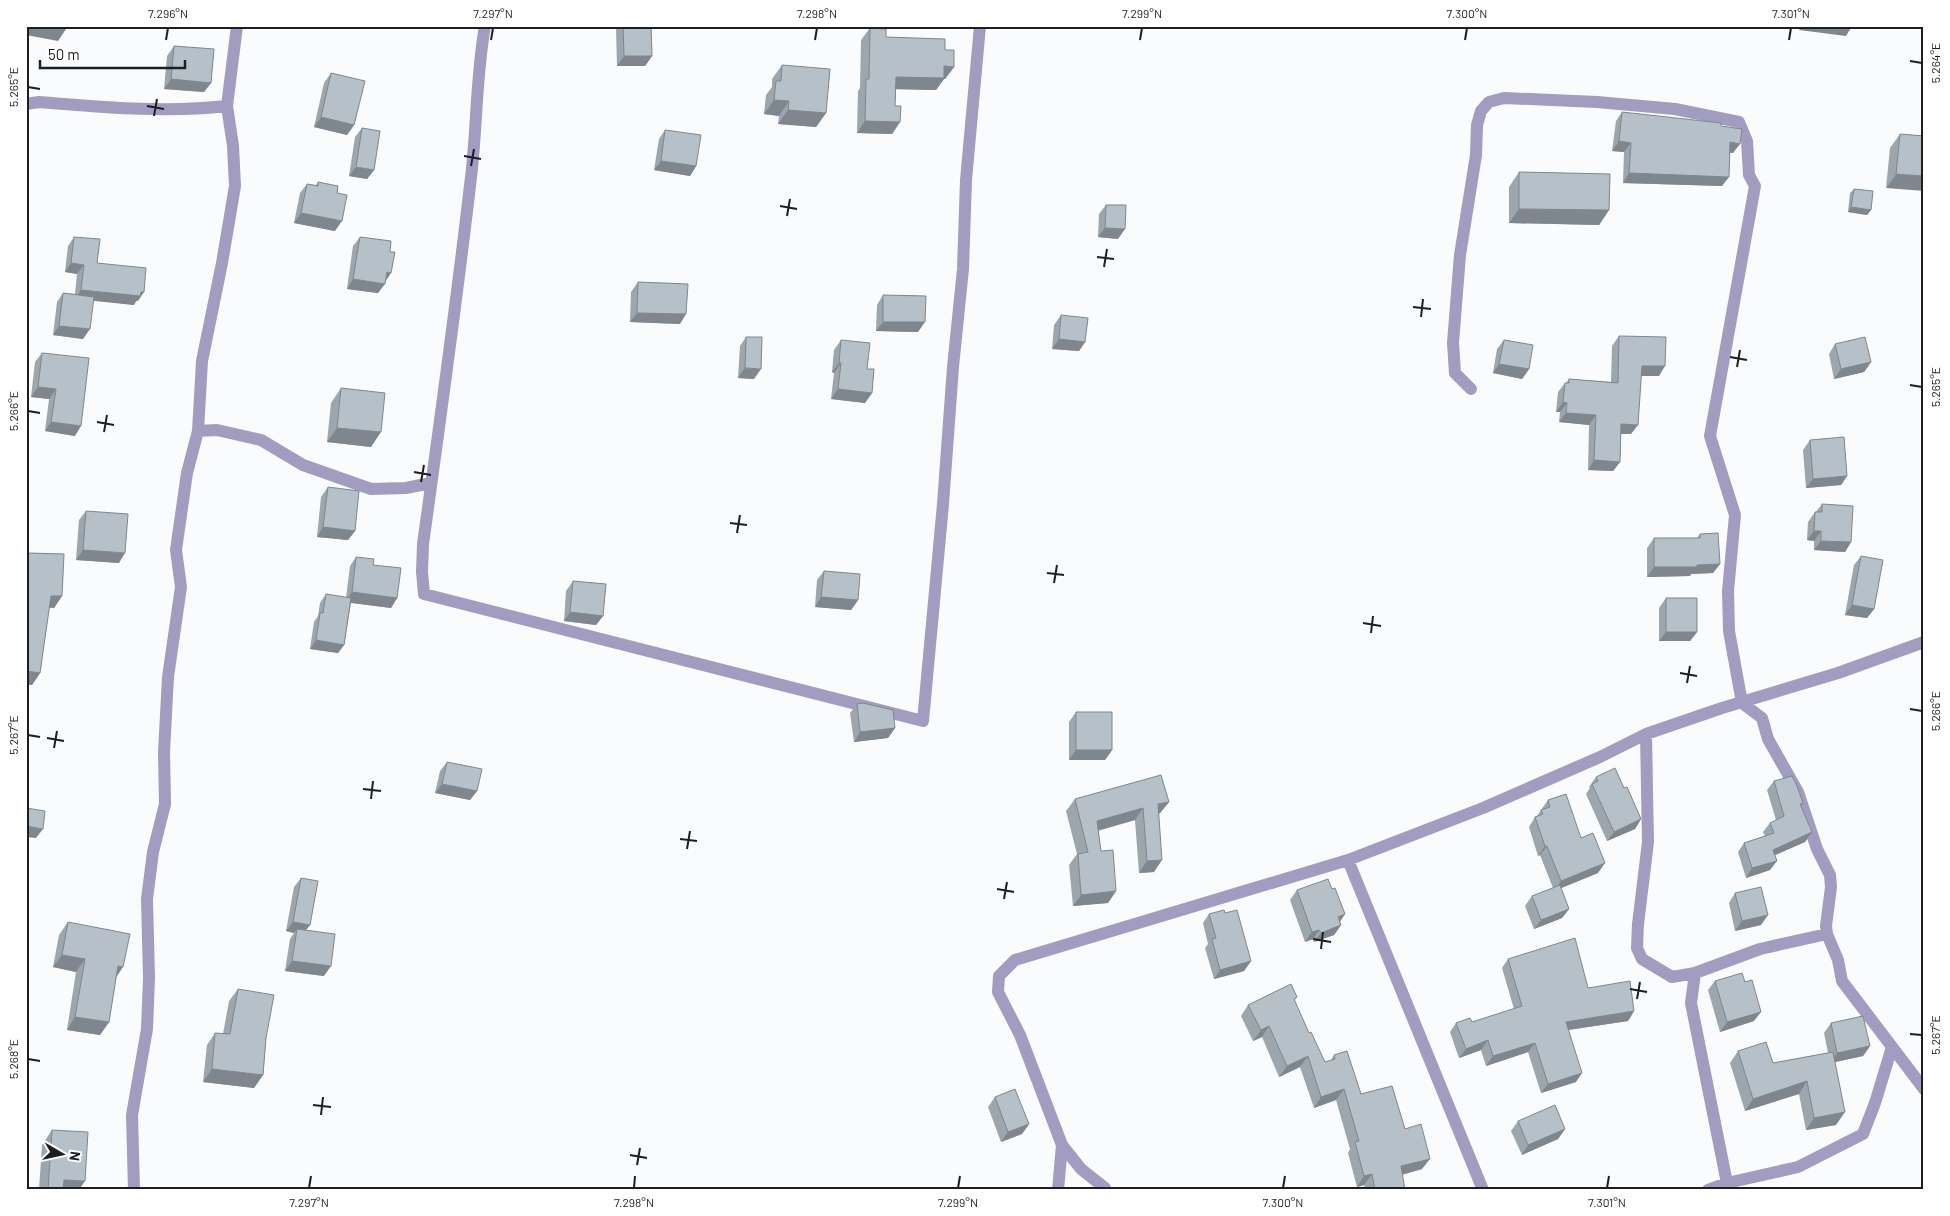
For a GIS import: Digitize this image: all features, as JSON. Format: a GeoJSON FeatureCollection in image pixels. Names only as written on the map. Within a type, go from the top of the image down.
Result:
{"type":"FeatureCollection","features":[{"type":"Feature","properties":{"kind":"street"},"geometry":{"type":"LineString","coordinates":[[134,1190],[132,1115],[147,1029],[150,978],[147,899],[153,852],[165,804],[164,752],[168,677],[181,586],[176,550],[187,474],[198,431],[202,361],[235,186],[233,146],[227,106],[236,26]]}},
{"type":"Feature","properties":{"kind":"street"},"geometry":{"type":"LineString","coordinates":[[485,26],[481,49],[472,168],[423,544],[422,572],[424,594],[923,721],[963,269],[966,180],[980,26]]}},
{"type":"Feature","properties":{"kind":"street"},"geometry":{"type":"LineString","coordinates":[[1471,389],[1455,372],[1454,320],[1460,255],[1476,154],[1477,125],[1481,111],[1489,102],[1504,98],[1597,102],[1675,109],[1739,122],[1747,141],[1749,176],[1755,186],[1710,436],[1735,515],[1728,591],[1729,631],[1742,703],[1762,718],[1768,739],[1798,792],[1817,849],[1830,875],[1831,887],[1826,926],[1827,934],[1838,960],[1842,981],[1924,1090]]}},
{"type":"Feature","properties":{"kind":"street"},"geometry":{"type":"LineString","coordinates":[[26,104],[39,102],[132,110],[193,110],[227,106]]}},
{"type":"Feature","properties":{"kind":"street"},"geometry":{"type":"LineString","coordinates":[[198,431],[217,430],[261,440],[303,465],[371,489],[406,488],[431,483]]}},
{"type":"Feature","properties":{"kind":"street"},"geometry":{"type":"LineString","coordinates":[[1105,1188],[1081,1169],[1062,1145],[1020,1036],[998,992],[998,976],[1015,960],[1348,860],[1483,808],[1600,757],[1646,734],[1838,673],[1924,642]]}},
{"type":"Feature","properties":{"kind":"street"},"geometry":{"type":"LineString","coordinates":[[1646,734],[1648,842],[1637,948],[1642,959],[1672,977],[1694,973],[1760,949],[1827,934]]}},
{"type":"Feature","properties":{"kind":"street"},"geometry":{"type":"LineString","coordinates":[[1348,860],[1483,1190]]}},
{"type":"Feature","properties":{"kind":"street"},"geometry":{"type":"LineString","coordinates":[[1694,973],[1692,1003],[1727,1183]]}},
{"type":"Feature","properties":{"kind":"street"},"geometry":{"type":"LineString","coordinates":[[1708,1190],[1727,1183],[1798,1167],[1863,1134],[1875,1103],[1892,1047]]}},
{"type":"Feature","properties":{"kind":"street"},"geometry":{"type":"LineString","coordinates":[[1058,1190],[1062,1145]]}},
{"type":"Feature","properties":{"kind":"building"},"geometry":{"type":"Polygon","coordinates":[[[623,26],[651,26],[652,56],[624,56],[623,26]]]}},
{"type":"Feature","properties":{"kind":"building"},"geometry":{"type":"Polygon","coordinates":[[[870,28],[886,29],[886,37],[945,39],[945,50],[954,50],[954,67],[944,66],[944,78],[896,77],[895,106],[901,106],[900,122],[865,121],[866,79],[869,79],[870,28]]]}},
{"type":"Feature","properties":{"kind":"building"},"geometry":{"type":"Polygon","coordinates":[[[174,46],[214,49],[211,83],[171,79],[174,46]]]}},
{"type":"Feature","properties":{"kind":"building"},"geometry":{"type":"Polygon","coordinates":[[[782,65],[830,69],[826,113],[788,110],[789,101],[774,100],[776,81],[781,81],[782,65]]]}},
{"type":"Feature","properties":{"kind":"building"},"geometry":{"type":"Polygon","coordinates":[[[331,73],[365,81],[354,125],[321,117],[331,73]]]}},
{"type":"Feature","properties":{"kind":"building"},"geometry":{"type":"Polygon","coordinates":[[[1622,112],[1721,123],[1721,126],[1742,129],[1740,144],[1730,142],[1729,177],[1629,173],[1631,143],[1619,141],[1622,112]]]}},
{"type":"Feature","properties":{"kind":"building"},"geometry":{"type":"Polygon","coordinates":[[[362,128],[380,131],[374,170],[356,167],[362,128]]]}},
{"type":"Feature","properties":{"kind":"building"},"geometry":{"type":"Polygon","coordinates":[[[665,130],[701,135],[696,166],[661,161],[665,130]]]}},
{"type":"Feature","properties":{"kind":"building"},"geometry":{"type":"Polygon","coordinates":[[[1900,134],[1924,136],[1924,176],[1896,174],[1900,134]]]}},
{"type":"Feature","properties":{"kind":"building"},"geometry":{"type":"Polygon","coordinates":[[[1519,172],[1610,174],[1609,210],[1519,209],[1519,172]]]}},
{"type":"Feature","properties":{"kind":"building"},"geometry":{"type":"Polygon","coordinates":[[[318,182],[338,186],[337,193],[347,195],[342,221],[301,213],[307,184],[318,186],[318,182]]]}},
{"type":"Feature","properties":{"kind":"building"},"geometry":{"type":"Polygon","coordinates":[[[1854,189],[1873,191],[1871,210],[1851,207],[1854,189]]]}},
{"type":"Feature","properties":{"kind":"building"},"geometry":{"type":"Polygon","coordinates":[[[1106,205],[1126,205],[1125,229],[1105,228],[1106,205]]]}},
{"type":"Feature","properties":{"kind":"building"},"geometry":{"type":"Polygon","coordinates":[[[74,237],[100,239],[97,263],[146,268],[144,292],[141,292],[140,296],[81,290],[84,265],[71,263],[74,237]]]}},
{"type":"Feature","properties":{"kind":"building"},"geometry":{"type":"Polygon","coordinates":[[[360,237],[391,241],[390,252],[395,252],[391,273],[387,272],[385,284],[353,279],[360,237]]]}},
{"type":"Feature","properties":{"kind":"building"},"geometry":{"type":"Polygon","coordinates":[[[638,282],[688,284],[686,314],[637,313],[638,282]]]}},
{"type":"Feature","properties":{"kind":"building"},"geometry":{"type":"Polygon","coordinates":[[[63,293],[94,297],[90,329],[59,326],[63,293]]]}},
{"type":"Feature","properties":{"kind":"building"},"geometry":{"type":"Polygon","coordinates":[[[883,295],[926,296],[925,322],[883,322],[883,295]]]}},
{"type":"Feature","properties":{"kind":"building"},"geometry":{"type":"Polygon","coordinates":[[[1061,315],[1088,318],[1085,342],[1059,339],[1061,315]]]}},
{"type":"Feature","properties":{"kind":"building"},"geometry":{"type":"Polygon","coordinates":[[[1619,336],[1666,337],[1665,366],[1642,366],[1638,425],[1621,424],[1620,462],[1594,460],[1596,415],[1566,413],[1567,403],[1563,402],[1565,383],[1569,383],[1569,379],[1618,383],[1619,336]]]}},
{"type":"Feature","properties":{"kind":"building"},"geometry":{"type":"Polygon","coordinates":[[[746,337],[762,337],[761,369],[745,368],[746,337]]]}},
{"type":"Feature","properties":{"kind":"building"},"geometry":{"type":"Polygon","coordinates":[[[1865,337],[1871,362],[1841,369],[1835,344],[1865,337]]]}},
{"type":"Feature","properties":{"kind":"building"},"geometry":{"type":"Polygon","coordinates":[[[841,340],[870,343],[867,369],[874,369],[872,393],[838,389],[841,340]]]}},
{"type":"Feature","properties":{"kind":"building"},"geometry":{"type":"Polygon","coordinates":[[[1504,340],[1533,345],[1529,369],[1499,364],[1504,340]]]}},
{"type":"Feature","properties":{"kind":"building"},"geometry":{"type":"Polygon","coordinates":[[[42,353],[89,358],[81,426],[51,422],[56,389],[38,387],[42,353]]]}},
{"type":"Feature","properties":{"kind":"building"},"geometry":{"type":"Polygon","coordinates":[[[341,388],[385,393],[381,432],[337,428],[341,388]]]}},
{"type":"Feature","properties":{"kind":"building"},"geometry":{"type":"Polygon","coordinates":[[[1844,437],[1847,476],[1813,479],[1810,440],[1844,437]]]}},
{"type":"Feature","properties":{"kind":"building"},"geometry":{"type":"Polygon","coordinates":[[[328,487],[359,491],[355,531],[323,527],[328,487]]]}},
{"type":"Feature","properties":{"kind":"building"},"geometry":{"type":"Polygon","coordinates":[[[1822,504],[1853,506],[1851,542],[1821,541],[1821,531],[1814,531],[1815,512],[1822,512],[1822,504]]]}},
{"type":"Feature","properties":{"kind":"building"},"geometry":{"type":"Polygon","coordinates":[[[86,511],[128,514],[125,553],[83,550],[86,511]]]}},
{"type":"Feature","properties":{"kind":"building"},"geometry":{"type":"Polygon","coordinates":[[[1718,533],[1720,564],[1697,565],[1697,567],[1654,567],[1654,538],[1700,538],[1700,534],[1718,533]]]}},
{"type":"Feature","properties":{"kind":"building"},"geometry":{"type":"Polygon","coordinates":[[[28,553],[64,554],[62,596],[51,596],[40,673],[26,671],[26,582],[28,553]]]}},
{"type":"Feature","properties":{"kind":"building"},"geometry":{"type":"Polygon","coordinates":[[[1861,556],[1883,560],[1874,609],[1852,605],[1861,556]]]}},
{"type":"Feature","properties":{"kind":"building"},"geometry":{"type":"Polygon","coordinates":[[[356,557],[374,559],[373,565],[401,568],[397,598],[352,592],[356,557]]]}},
{"type":"Feature","properties":{"kind":"building"},"geometry":{"type":"Polygon","coordinates":[[[824,571],[860,574],[858,600],[821,597],[824,571]]]}},
{"type":"Feature","properties":{"kind":"building"},"geometry":{"type":"Polygon","coordinates":[[[573,581],[606,584],[603,616],[570,612],[573,581]]]}},
{"type":"Feature","properties":{"kind":"building"},"geometry":{"type":"Polygon","coordinates":[[[326,594],[351,598],[344,645],[316,640],[320,613],[323,613],[326,594]]]}},
{"type":"Feature","properties":{"kind":"building"},"geometry":{"type":"Polygon","coordinates":[[[1666,598],[1697,598],[1697,632],[1666,632],[1666,598]]]}},
{"type":"Feature","properties":{"kind":"building"},"geometry":{"type":"Polygon","coordinates":[[[863,703],[893,710],[895,728],[860,732],[857,704],[863,703]]]}},
{"type":"Feature","properties":{"kind":"building"},"geometry":{"type":"Polygon","coordinates":[[[1076,712],[1112,712],[1112,750],[1076,750],[1076,712]]]}},
{"type":"Feature","properties":{"kind":"building"},"geometry":{"type":"Polygon","coordinates":[[[447,762],[482,769],[477,791],[442,784],[447,762]]]}},
{"type":"Feature","properties":{"kind":"building"},"geometry":{"type":"Polygon","coordinates":[[[1615,768],[1624,788],[1627,787],[1641,819],[1614,832],[1592,784],[1598,781],[1596,777],[1615,768]]]}},
{"type":"Feature","properties":{"kind":"building"},"geometry":{"type":"Polygon","coordinates":[[[1161,775],[1169,802],[1158,804],[1162,860],[1147,861],[1143,808],[1097,821],[1101,851],[1113,850],[1116,891],[1081,895],[1078,854],[1088,852],[1075,799],[1161,775]]]}},
{"type":"Feature","properties":{"kind":"building"},"geometry":{"type":"Polygon","coordinates":[[[1792,776],[1803,803],[1800,804],[1812,832],[1773,850],[1777,861],[1752,868],[1744,843],[1774,833],[1770,823],[1784,816],[1774,781],[1792,776]]]}},
{"type":"Feature","properties":{"kind":"building"},"geometry":{"type":"Polygon","coordinates":[[[1566,794],[1581,838],[1593,833],[1605,863],[1561,881],[1547,846],[1545,846],[1535,817],[1543,814],[1541,810],[1550,807],[1548,800],[1566,794]]]}},
{"type":"Feature","properties":{"kind":"building"},"geometry":{"type":"Polygon","coordinates":[[[26,808],[45,811],[43,829],[26,826],[26,808]]]}},
{"type":"Feature","properties":{"kind":"building"},"geometry":{"type":"Polygon","coordinates":[[[301,878],[318,881],[310,925],[293,922],[301,878]]]}},
{"type":"Feature","properties":{"kind":"building"},"geometry":{"type":"Polygon","coordinates":[[[1328,879],[1332,889],[1335,888],[1345,914],[1338,917],[1341,925],[1321,933],[1319,930],[1312,932],[1297,890],[1328,879]]]}},
{"type":"Feature","properties":{"kind":"building"},"geometry":{"type":"Polygon","coordinates":[[[1560,885],[1569,909],[1541,920],[1532,896],[1560,885]]]}},
{"type":"Feature","properties":{"kind":"building"},"geometry":{"type":"Polygon","coordinates":[[[1761,887],[1768,915],[1742,921],[1735,893],[1761,887]]]}},
{"type":"Feature","properties":{"kind":"building"},"geometry":{"type":"Polygon","coordinates":[[[1224,910],[1225,913],[1237,910],[1251,961],[1220,970],[1212,939],[1216,938],[1209,914],[1224,910]]]}},
{"type":"Feature","properties":{"kind":"building"},"geometry":{"type":"Polygon","coordinates":[[[68,922],[130,934],[123,967],[118,966],[109,1022],[75,1017],[85,959],[62,955],[68,922]]]}},
{"type":"Feature","properties":{"kind":"building"},"geometry":{"type":"Polygon","coordinates":[[[297,929],[335,934],[331,966],[292,961],[297,929]]]}},
{"type":"Feature","properties":{"kind":"building"},"geometry":{"type":"Polygon","coordinates":[[[1575,938],[1588,988],[1630,981],[1634,1011],[1566,1022],[1582,1073],[1548,1084],[1535,1043],[1493,1056],[1488,1040],[1466,1049],[1456,1023],[1470,1018],[1472,1022],[1522,1006],[1508,959],[1575,938]]]}},
{"type":"Feature","properties":{"kind":"building"},"geometry":{"type":"Polygon","coordinates":[[[1742,973],[1745,982],[1752,980],[1761,1012],[1727,1022],[1715,981],[1742,973]]]}},
{"type":"Feature","properties":{"kind":"building"},"geometry":{"type":"Polygon","coordinates":[[[1291,984],[1297,997],[1294,999],[1309,1033],[1311,1032],[1325,1062],[1335,1059],[1334,1055],[1347,1051],[1361,1094],[1392,1086],[1405,1129],[1421,1124],[1430,1159],[1401,1166],[1405,1190],[1375,1190],[1372,1174],[1364,1176],[1355,1142],[1359,1141],[1344,1089],[1321,1097],[1308,1056],[1287,1066],[1269,1026],[1261,1030],[1248,1005],[1291,984]]]}},
{"type":"Feature","properties":{"kind":"building"},"geometry":{"type":"Polygon","coordinates":[[[238,989],[274,995],[266,1038],[263,1075],[212,1069],[215,1033],[230,1034],[238,989]]]}},
{"type":"Feature","properties":{"kind":"building"},"geometry":{"type":"Polygon","coordinates":[[[1863,1016],[1870,1046],[1837,1053],[1831,1023],[1863,1016]]]}},
{"type":"Feature","properties":{"kind":"building"},"geometry":{"type":"Polygon","coordinates":[[[1766,1042],[1773,1063],[1833,1052],[1845,1112],[1814,1118],[1807,1081],[1753,1099],[1738,1051],[1766,1042]]]}},
{"type":"Feature","properties":{"kind":"building"},"geometry":{"type":"Polygon","coordinates":[[[1015,1089],[1029,1124],[1008,1132],[995,1097],[1015,1089]]]}},
{"type":"Feature","properties":{"kind":"building"},"geometry":{"type":"Polygon","coordinates":[[[1555,1105],[1565,1129],[1528,1145],[1518,1121],[1555,1105]]]}},
{"type":"Feature","properties":{"kind":"building"},"geometry":{"type":"Polygon","coordinates":[[[52,1130],[88,1132],[85,1181],[64,1180],[63,1190],[48,1190],[52,1130]]]}}]}
